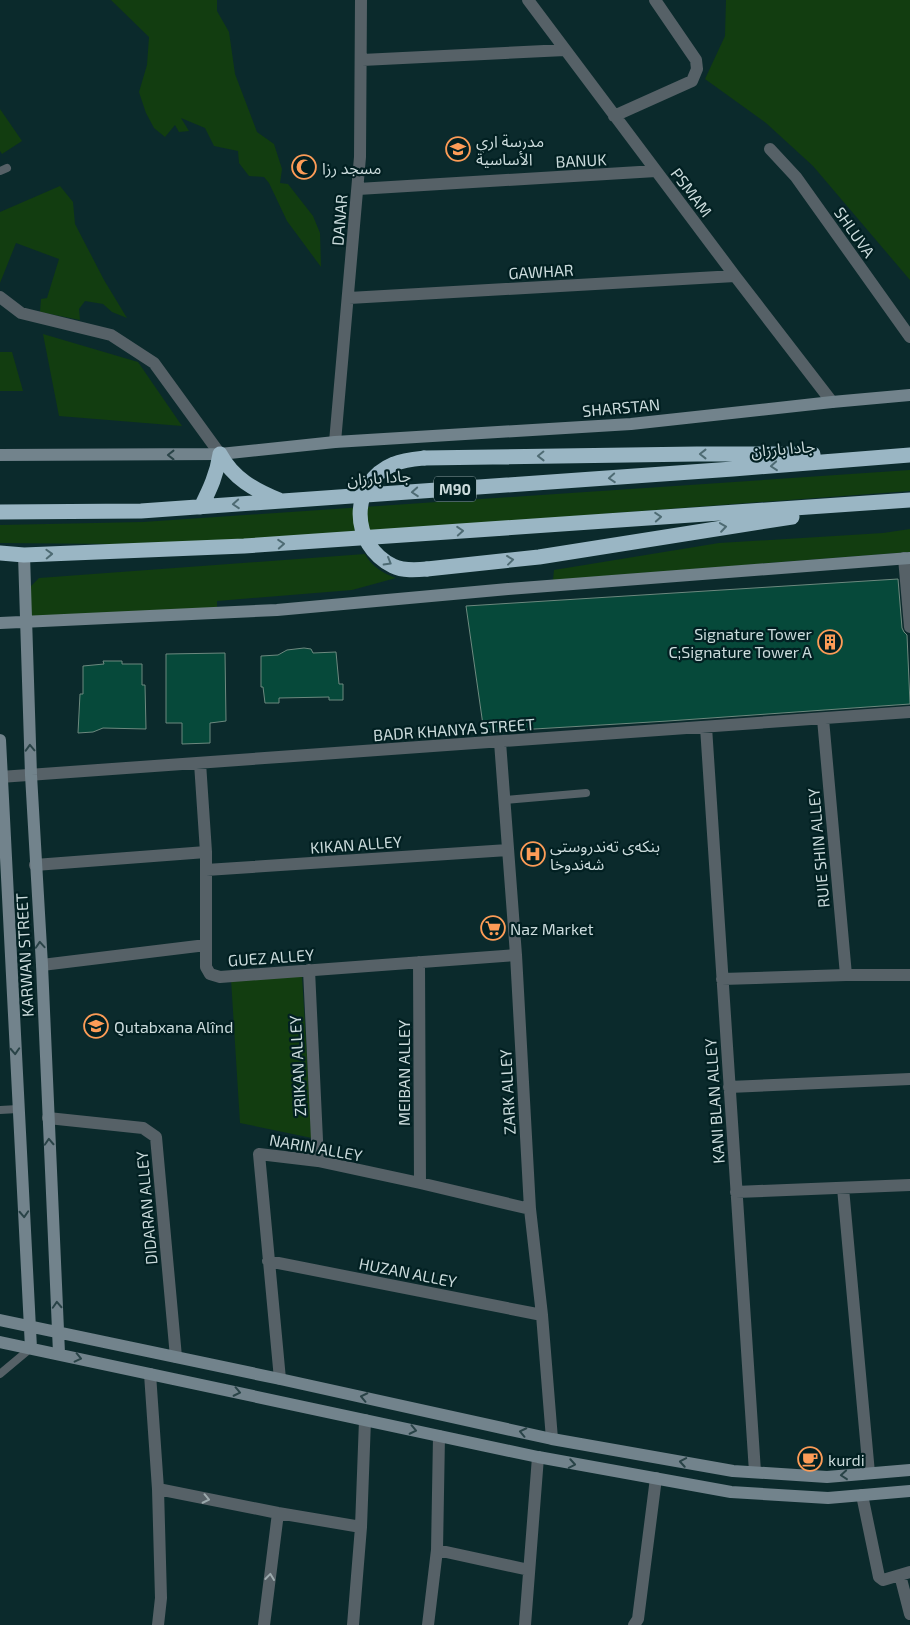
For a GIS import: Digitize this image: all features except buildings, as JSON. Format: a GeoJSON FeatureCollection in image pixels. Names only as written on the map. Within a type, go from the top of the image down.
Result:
{"type":"FeatureCollection","features":[{"type":"Feature","properties":{"kind":"highway"},"geometry":{"type":"LineString","coordinates":[[220,454],[236,477],[282,501]]}},
{"type":"Feature","properties":{"kind":"highway"},"geometry":{"type":"LineString","coordinates":[[201,507],[218,470],[220,454]]}},
{"type":"Feature","properties":{"kind":"highway"},"geometry":{"type":"LineString","coordinates":[[910,455],[697,454],[424,458],[408,460],[392,465],[378,474],[366,489],[360,506],[360,524],[366,541],[377,556],[394,567],[413,570],[539,556],[910,500]]}},
{"type":"Feature","properties":{"kind":"highway","name":"جادا بارزان"},"geometry":{"type":"LineString","coordinates":[[0,512],[141,511],[910,455]]}},
{"type":"Feature","properties":{"kind":"highway"},"geometry":{"type":"LineString","coordinates":[[0,553],[24,555],[244,546],[910,500]]}},
{"type":"Feature","properties":{"kind":"main road","name":"SHARSTAN"},"geometry":{"type":"LineString","coordinates":[[0,455],[220,454],[335,442],[631,424],[910,395]]}},
{"type":"Feature","properties":{"kind":"main road","name":"KARWAN STREET"},"geometry":{"type":"LineString","coordinates":[[24,555],[30,776],[42,965],[59,1353]]}},
{"type":"Feature","properties":{"kind":"main road"},"geometry":{"type":"LineString","coordinates":[[0,623],[277,610],[907,558]]}},
{"type":"Feature","properties":{"kind":"main road","name":"KARWAN STREET"},"geometry":{"type":"LineString","coordinates":[[0,740],[31,1348]]}},
{"type":"Feature","properties":{"kind":"main road"},"geometry":{"type":"LineString","coordinates":[[0,1320],[552,1439],[733,1471],[828,1477],[910,1470]]}},
{"type":"Feature","properties":{"kind":"main road"},"geometry":{"type":"LineString","coordinates":[[0,1342],[59,1353],[538,1457],[731,1492],[828,1498],[910,1491]]}},
{"type":"Feature","properties":{"kind":"street","name":"DANAR"},"geometry":{"type":"LineString","coordinates":[[335,442],[358,189],[362,60],[361,0]]}},
{"type":"Feature","properties":{"kind":"street","name":"PSMAM"},"geometry":{"type":"LineString","coordinates":[[528,0],[832,402]]}},
{"type":"Feature","properties":{"kind":"street"},"geometry":{"type":"LineString","coordinates":[[614,116],[692,81],[697,69],[696,60],[655,0]]}},
{"type":"Feature","properties":{"kind":"street"},"geometry":{"type":"LineString","coordinates":[[362,60],[565,50]]}},
{"type":"Feature","properties":{"kind":"street","name":"SHLUVA"},"geometry":{"type":"LineString","coordinates":[[770,150],[796,177],[910,337]]}},
{"type":"Feature","properties":{"kind":"street","name":"BANUK"},"geometry":{"type":"LineString","coordinates":[[358,189],[656,171]]}},
{"type":"Feature","properties":{"kind":"street","name":"GAWHAR"},"geometry":{"type":"LineString","coordinates":[[349,298],[735,276]]}},
{"type":"Feature","properties":{"kind":"street"},"geometry":{"type":"LineString","coordinates":[[0,298],[21,314],[111,335],[154,363],[220,454]]}},
{"type":"Feature","properties":{"kind":"street"},"geometry":{"type":"LineString","coordinates":[[907,558],[910,627]]}},
{"type":"Feature","properties":{"kind":"street","name":"BADR KHANYA STREET"},"geometry":{"type":"LineString","coordinates":[[1,777],[910,712]]}},
{"type":"Feature","properties":{"kind":"street","name":"RUIE SHIN ALLEY"},"geometry":{"type":"LineString","coordinates":[[823,719],[846,975]]}},
{"type":"Feature","properties":{"kind":"street","name":"KANI BLAN ALLEY"},"geometry":{"type":"LineString","coordinates":[[706,727],[755,1472]]}},
{"type":"Feature","properties":{"kind":"street","name":"ZARK ALLEY"},"geometry":{"type":"LineString","coordinates":[[500,742],[516,955],[530,1210],[542,1315],[552,1439]]}},
{"type":"Feature","properties":{"kind":"street","name":"GUEZ ALLEY"},"geometry":{"type":"LineString","coordinates":[[200,763],[206,852],[206,967],[210,974],[220,977],[516,955]]}},
{"type":"Feature","properties":{"kind":"street","name":"KIKAN ALLEY"},"geometry":{"type":"LineString","coordinates":[[206,870],[508,850]]}},
{"type":"Feature","properties":{"kind":"street"},"geometry":{"type":"LineString","coordinates":[[35,865],[206,852]]}},
{"type":"Feature","properties":{"kind":"street"},"geometry":{"type":"LineString","coordinates":[[42,965],[206,945]]}},
{"type":"Feature","properties":{"kind":"street","name":"MEIBAN ALLEY"},"geometry":{"type":"LineString","coordinates":[[419,962],[420,1183]]}},
{"type":"Feature","properties":{"kind":"street","name":"ZRIKAN ALLEY"},"geometry":{"type":"LineString","coordinates":[[308,970],[318,1161]]}},
{"type":"Feature","properties":{"kind":"street"},"geometry":{"type":"LineString","coordinates":[[722,979],[910,975]]}},
{"type":"Feature","properties":{"kind":"street"},"geometry":{"type":"LineString","coordinates":[[729,1086],[910,1079]]}},
{"type":"Feature","properties":{"kind":"street","name":"DIDARAN ALLEY"},"geometry":{"type":"LineString","coordinates":[[48,1118],[144,1128],[156,1136],[176,1357]]}},
{"type":"Feature","properties":{"kind":"street","name":"NARIN ALLEY"},"geometry":{"type":"LineString","coordinates":[[280,1379],[259,1154],[318,1161],[420,1183],[530,1210]]}},
{"type":"Feature","properties":{"kind":"street"},"geometry":{"type":"LineString","coordinates":[[736,1192],[910,1185]]}},
{"type":"Feature","properties":{"kind":"street"},"geometry":{"type":"LineString","coordinates":[[843,1188],[869,1473]]}},
{"type":"Feature","properties":{"kind":"street","name":"HUZAN ALLEY"},"geometry":{"type":"LineString","coordinates":[[268,1261],[542,1315]]}},
{"type":"Feature","properties":{"kind":"street"},"geometry":{"type":"LineString","coordinates":[[150,1374],[158,1489],[162,1598],[158,1625]]}},
{"type":"Feature","properties":{"kind":"street"},"geometry":{"type":"LineString","coordinates":[[353,1625],[361,1527],[365,1420]]}},
{"type":"Feature","properties":{"kind":"street"},"geometry":{"type":"LineString","coordinates":[[428,1625],[437,1550],[438,1436]]}},
{"type":"Feature","properties":{"kind":"street"},"geometry":{"type":"LineString","coordinates":[[529,1624],[529,1570],[538,1457]]}},
{"type":"Feature","properties":{"kind":"street"},"geometry":{"type":"LineString","coordinates":[[634,1625],[638,1619],[656,1478]]}},
{"type":"Feature","properties":{"kind":"street"},"geometry":{"type":"LineString","coordinates":[[158,1489],[278,1514],[361,1527]]}},
{"type":"Feature","properties":{"kind":"street"},"geometry":{"type":"LineString","coordinates":[[862,1495],[879,1577],[883,1580],[905,1574],[910,1614]]}},
{"type":"Feature","properties":{"kind":"street"},"geometry":{"type":"LineString","coordinates":[[264,1625],[278,1514]]}},
{"type":"Feature","properties":{"kind":"street"},"geometry":{"type":"LineString","coordinates":[[437,1550],[529,1570]]}},
{"type":"Feature","properties":{"kind":"lane"},"geometry":{"type":"LineString","coordinates":[[505,800],[586,793]]}},
{"type":"Feature","properties":{"kind":"lane"},"geometry":{"type":"LineString","coordinates":[[0,1110],[18,1109]]}},
{"type":"Feature","properties":{"kind":"lane"},"geometry":{"type":"LineString","coordinates":[[0,1374],[31,1348]]}},
{"type":"Feature","properties":{"kind":"green space"},"geometry":{"type":"Polygon","coordinates":[[[111,0],[217,0],[217,11],[229,32],[235,74],[257,132],[274,144],[282,169],[280,183],[288,184],[313,216],[320,233],[321,267],[287,221],[269,183],[264,177],[249,176],[239,163],[238,151],[214,146],[205,128],[181,118],[189,131],[179,132],[175,125],[165,137],[154,128],[146,113],[139,92],[147,65],[149,37],[111,0]]]}},
{"type":"Feature","properties":{"kind":"green space"},"geometry":{"type":"Polygon","coordinates":[[[726,0],[910,0],[910,280],[813,166],[766,123],[705,79],[725,36],[726,0]]]}},
{"type":"Feature","properties":{"kind":"green space"},"geometry":{"type":"Polygon","coordinates":[[[0,109],[22,141],[2,154],[0,151],[0,109]]]}},
{"type":"Feature","properties":{"kind":"green space"},"geometry":{"type":"Polygon","coordinates":[[[60,186],[73,202],[75,224],[104,280],[127,318],[112,312],[103,304],[85,301],[79,309],[80,320],[40,312],[41,299],[47,298],[59,259],[16,243],[0,283],[0,212],[60,186]]]}},
{"type":"Feature","properties":{"kind":"green space"},"geometry":{"type":"Polygon","coordinates":[[[43,334],[138,362],[182,426],[59,416],[43,334]]]}},
{"type":"Feature","properties":{"kind":"green space"},"geometry":{"type":"Polygon","coordinates":[[[0,352],[12,352],[23,391],[0,391],[0,352]]]}},
{"type":"Feature","properties":{"kind":"green space"},"geometry":{"type":"Polygon","coordinates":[[[910,470],[910,491],[265,539],[113,544],[0,543],[0,525],[143,522],[910,470]]]}},
{"type":"Feature","properties":{"kind":"green space"},"geometry":{"type":"Polygon","coordinates":[[[910,529],[910,552],[553,580],[554,570],[719,543],[883,533],[910,529]]]}},
{"type":"Feature","properties":{"kind":"green space"},"geometry":{"type":"Polygon","coordinates":[[[365,554],[378,569],[396,578],[352,590],[217,601],[217,609],[35,618],[30,615],[28,589],[39,578],[365,554]]]}},
{"type":"Feature","properties":{"kind":"green space"},"geometry":{"type":"Polygon","coordinates":[[[302,976],[312,1138],[240,1123],[231,979],[302,976]]]}},
{"type":"Feature","properties":{"kind":"place","name":"مدرسة اري الأساسية"},"geometry":{"type":"Point","coordinates":[458,149]}},
{"type":"Feature","properties":{"kind":"place","name":"مسجد رزا"},"geometry":{"type":"Point","coordinates":[304,167]}},
{"type":"Feature","properties":{"kind":"place","name":"Signature Tower C;Signature Tower A"},"geometry":{"type":"Point","coordinates":[830,642]}},
{"type":"Feature","properties":{"kind":"place","name":"بنکەی تەندروستی شەندوخا"},"geometry":{"type":"Point","coordinates":[533,854]}},
{"type":"Feature","properties":{"kind":"place","name":"Naz Market"},"geometry":{"type":"Point","coordinates":[493,928]}},
{"type":"Feature","properties":{"kind":"place","name":"Qutabxana Alînd"},"geometry":{"type":"Point","coordinates":[96,1026]}},
{"type":"Feature","properties":{"kind":"place","name":"kurdi"},"geometry":{"type":"Point","coordinates":[810,1459]}}]}
